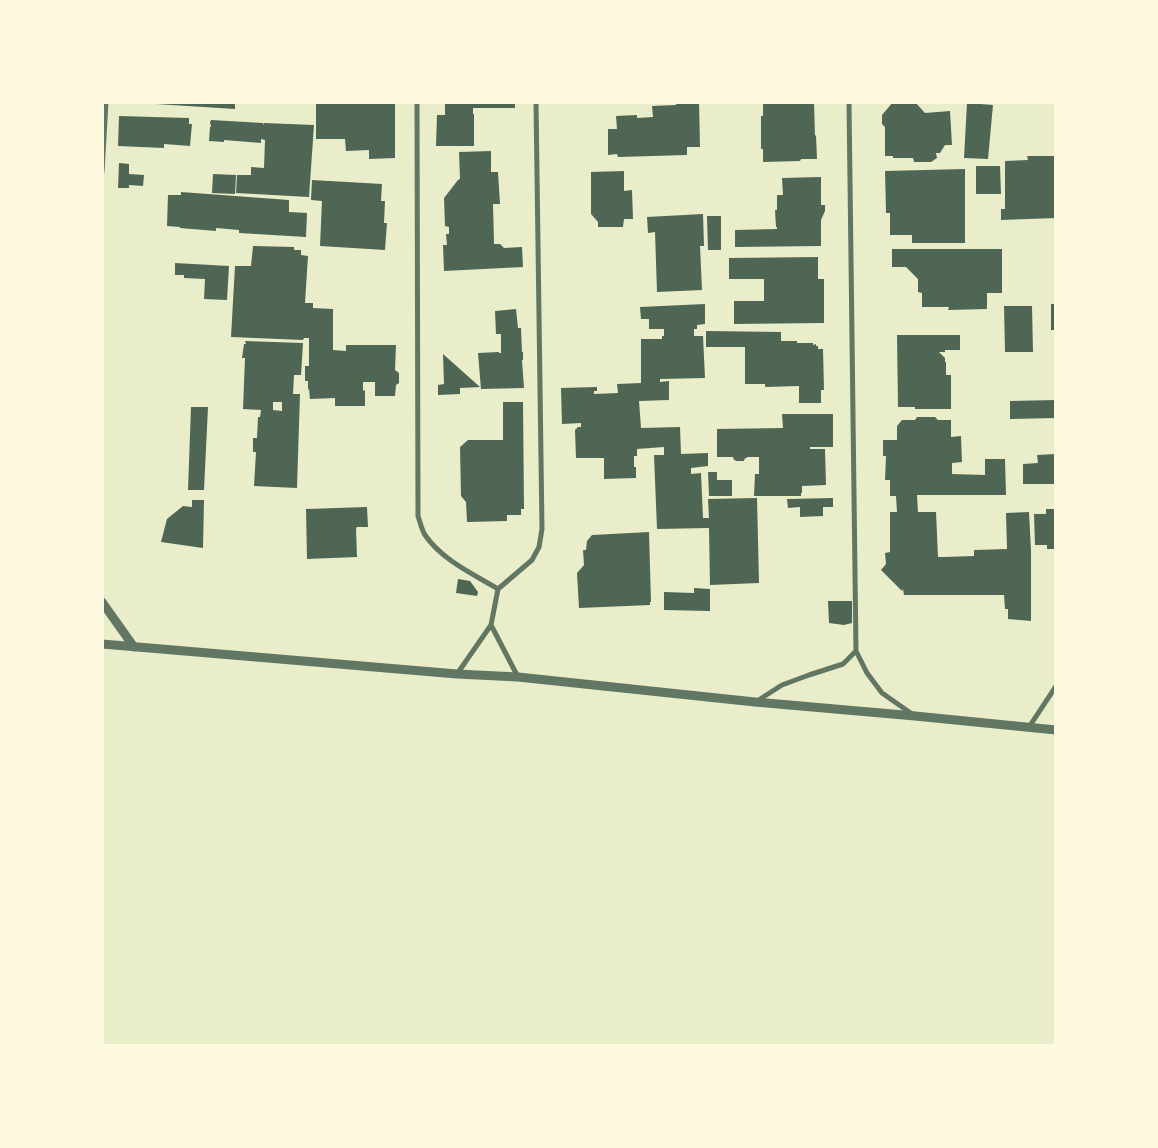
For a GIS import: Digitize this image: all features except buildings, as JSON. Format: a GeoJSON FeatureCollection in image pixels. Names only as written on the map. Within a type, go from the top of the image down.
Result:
{"type":"FeatureCollection","features":[{"type":"Feature","properties":{"kind":"street"},"geometry":{"type":"LineString","coordinates":[[102,172],[106,102]]}},
{"type":"Feature","properties":{"kind":"street"},"geometry":{"type":"LineString","coordinates":[[417,102],[418,516],[424,534],[434,547],[451,561],[498,589]]}},
{"type":"Feature","properties":{"kind":"street"},"geometry":{"type":"LineString","coordinates":[[457,674],[491,625],[498,589],[532,560],[539,547],[542,529],[536,102]]}},
{"type":"Feature","properties":{"kind":"street"},"geometry":{"type":"LineString","coordinates":[[849,102],[856,651],[867,674],[882,693],[915,716]]}},
{"type":"Feature","properties":{"kind":"street"},"geometry":{"type":"LineString","coordinates":[[102,602],[134,647]]}},
{"type":"Feature","properties":{"kind":"street"},"geometry":{"type":"LineString","coordinates":[[491,625],[518,678]]}},
{"type":"Feature","properties":{"kind":"street"},"geometry":{"type":"LineString","coordinates":[[102,644],[518,678],[1056,730]]}},
{"type":"Feature","properties":{"kind":"street"},"geometry":{"type":"LineString","coordinates":[[755,702],[782,685],[843,664],[856,651]]}},
{"type":"Feature","properties":{"kind":"street"},"geometry":{"type":"LineString","coordinates":[[1029,728],[1056,686]]}}]}
